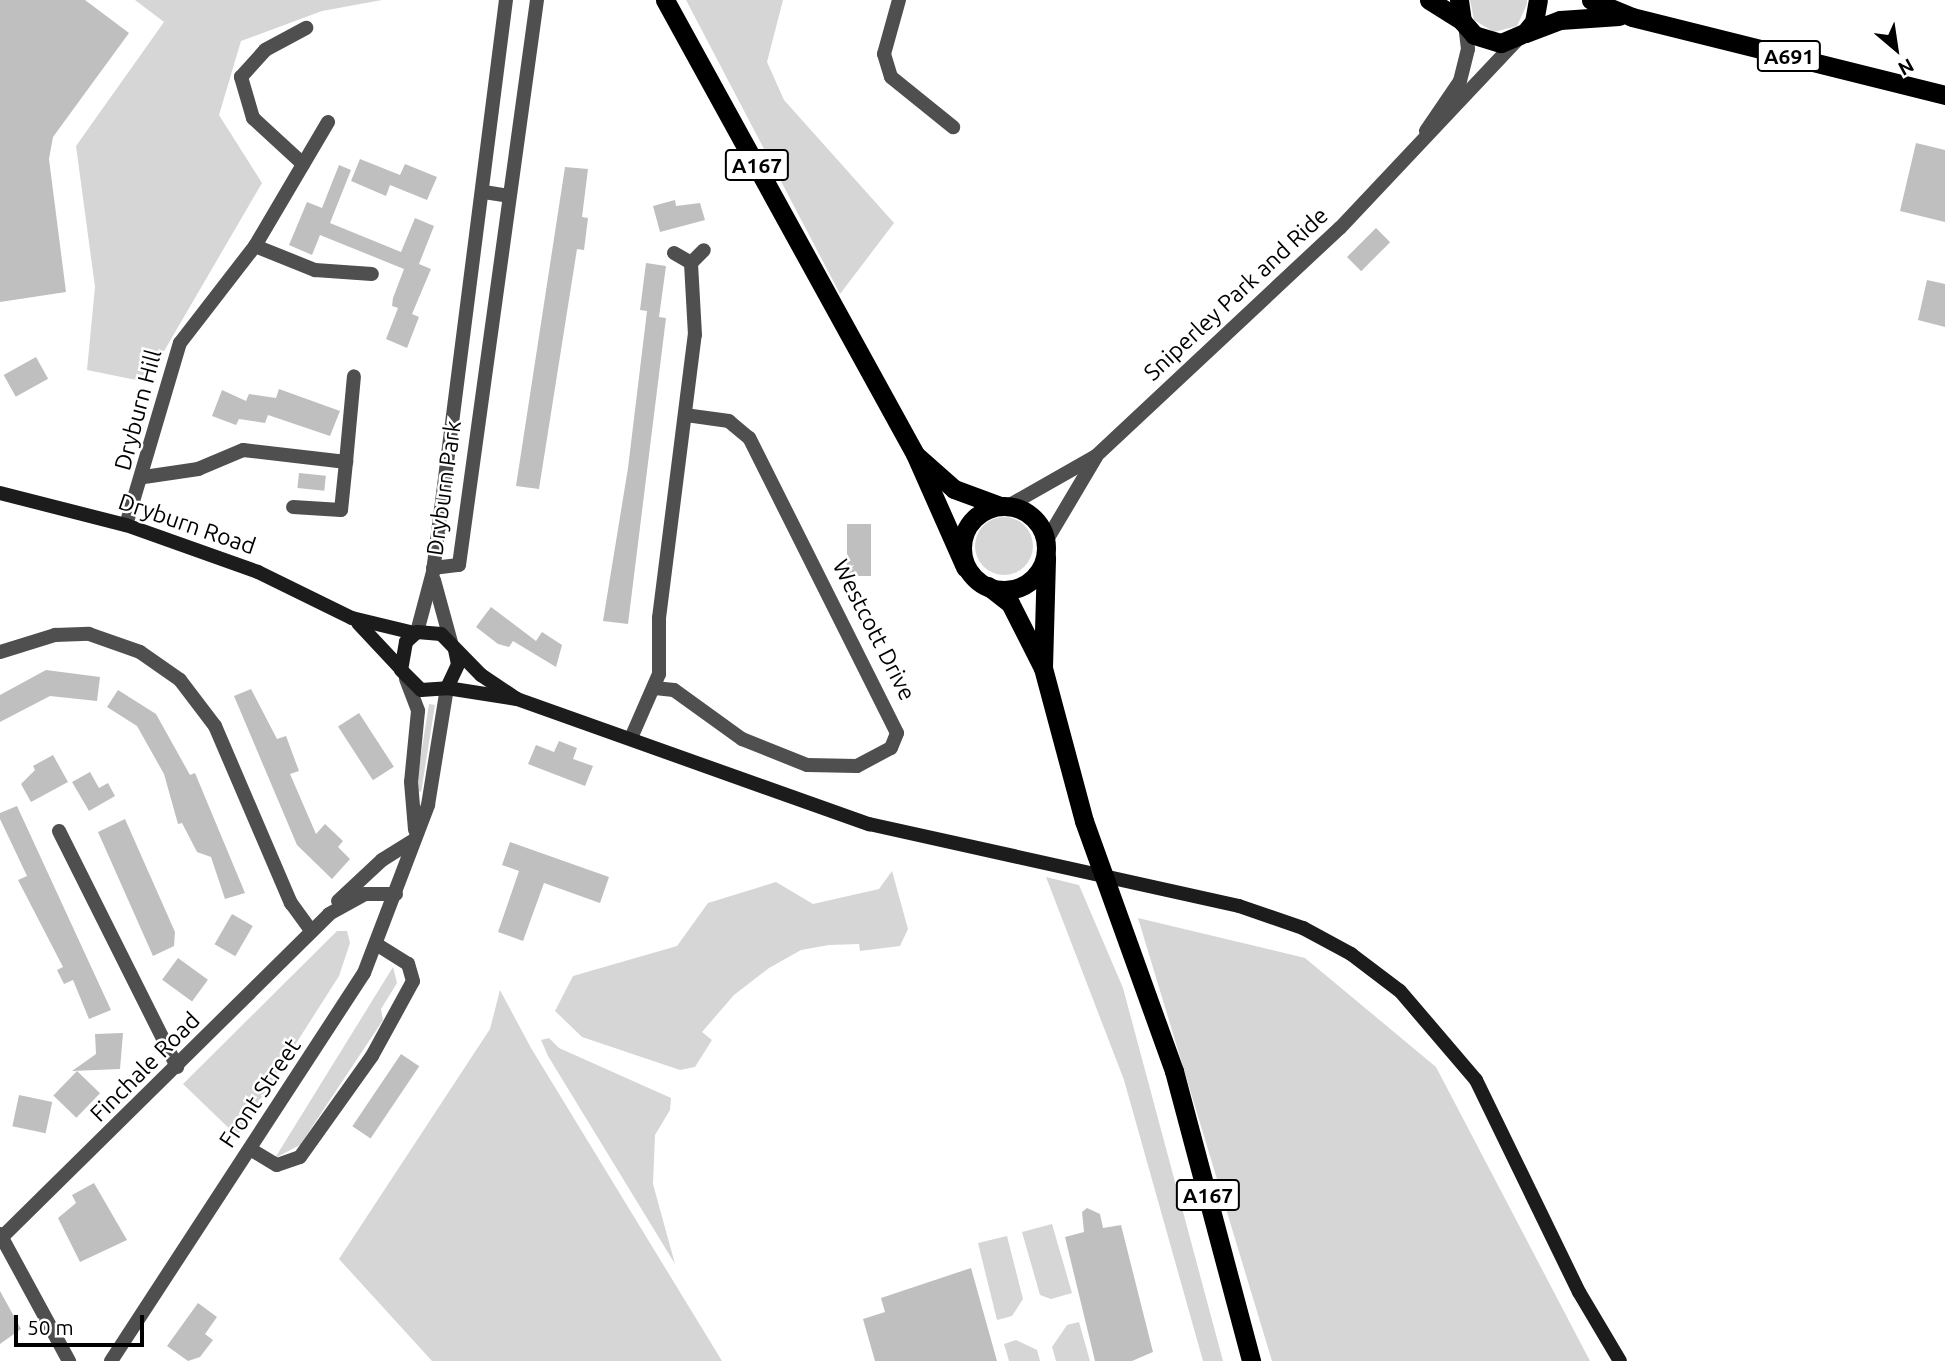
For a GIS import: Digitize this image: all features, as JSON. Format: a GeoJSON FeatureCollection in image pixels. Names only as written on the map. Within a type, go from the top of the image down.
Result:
{"type":"FeatureCollection","features":[{"type":"Feature","properties":{"kind":"highway","name":"A167"},"geometry":{"type":"LineString","coordinates":[[665,0],[915,454],[965,567]]}},
{"type":"Feature","properties":{"kind":"highway"},"geometry":{"type":"LineString","coordinates":[[1429,0],[1486,41],[1522,35],[1534,22],[1538,0]]}},
{"type":"Feature","properties":{"kind":"highway"},"geometry":{"type":"LineString","coordinates":[[1458,0],[1464,23]]}},
{"type":"Feature","properties":{"kind":"highway","name":"A691"},"geometry":{"type":"LineString","coordinates":[[1591,0],[1632,16],[1945,95]]}},
{"type":"Feature","properties":{"kind":"highway","name":"A691"},"geometry":{"type":"LineString","coordinates":[[1522,35],[1560,20],[1632,16]]}},
{"type":"Feature","properties":{"kind":"highway","name":"A167"},"geometry":{"type":"LineString","coordinates":[[915,454],[954,489],[1004,506]]}},
{"type":"Feature","properties":{"kind":"highway"},"geometry":{"type":"LineString","coordinates":[[1004,506],[1034,518],[1046,546],[1031,580],[1011,589],[988,586],[965,567],[961,551],[972,519],[1004,506]]}},
{"type":"Feature","properties":{"kind":"highway","name":"A167"},"geometry":{"type":"LineString","coordinates":[[1043,668],[1046,546]]}},
{"type":"Feature","properties":{"kind":"highway","name":"A167"},"geometry":{"type":"LineString","coordinates":[[988,586],[1010,603],[1043,668],[1084,821],[1174,1071],[1251,1361]]}},
{"type":"Feature","properties":{"kind":"main road","name":"Dryburn Road"},"geometry":{"type":"LineString","coordinates":[[0,493],[126,525],[258,572],[352,618],[415,633]]}},
{"type":"Feature","properties":{"kind":"main road","name":"Dryburn Road"},"geometry":{"type":"LineString","coordinates":[[352,618],[404,674]]}},
{"type":"Feature","properties":{"kind":"main road"},"geometry":{"type":"LineString","coordinates":[[517,699],[481,675],[453,645],[435,633],[415,633],[402,653],[404,674],[421,690],[447,688],[517,699],[631,737],[869,824],[1239,906],[1303,928],[1351,954],[1400,991],[1476,1080],[1579,1292],[1620,1361]]}},
{"type":"Feature","properties":{"kind":"main road"},"geometry":{"type":"LineString","coordinates":[[447,688],[458,664],[453,645]]}},
{"type":"Feature","properties":{"kind":"street","name":"Dryburn Park"},"geometry":{"type":"LineString","coordinates":[[415,633],[433,570],[484,192],[506,0]]}},
{"type":"Feature","properties":{"kind":"street","name":"Dryburn Park"},"geometry":{"type":"LineString","coordinates":[[433,570],[459,565],[537,0]]}},
{"type":"Feature","properties":{"kind":"street"},"geometry":{"type":"LineString","coordinates":[[899,0],[886,64],[899,85],[953,127]]}},
{"type":"Feature","properties":{"kind":"street"},"geometry":{"type":"LineString","coordinates":[[1403,163],[1460,81],[1468,49],[1464,23]]}},
{"type":"Feature","properties":{"kind":"street"},"geometry":{"type":"LineString","coordinates":[[303,164],[253,118],[241,77],[265,50],[306,28]]}},
{"type":"Feature","properties":{"kind":"street"},"geometry":{"type":"LineString","coordinates":[[1403,163],[1522,35]]}},
{"type":"Feature","properties":{"kind":"street","name":"Dryburn Hill"},"geometry":{"type":"LineString","coordinates":[[126,525],[144,477],[180,343],[255,246],[328,122]]}},
{"type":"Feature","properties":{"kind":"street","name":"Sniperley Park and Ride"},"geometry":{"type":"LineString","coordinates":[[1097,456],[1403,163]]}},
{"type":"Feature","properties":{"kind":"street"},"geometry":{"type":"LineString","coordinates":[[484,192],[509,196]]}},
{"type":"Feature","properties":{"kind":"street"},"geometry":{"type":"LineString","coordinates":[[255,246],[315,270],[372,274]]}},
{"type":"Feature","properties":{"kind":"street"},"geometry":{"type":"LineString","coordinates":[[691,263],[705,250]]}},
{"type":"Feature","properties":{"kind":"street"},"geometry":{"type":"LineString","coordinates":[[674,253],[691,263]]}},
{"type":"Feature","properties":{"kind":"street"},"geometry":{"type":"LineString","coordinates":[[631,737],[655,688],[695,335],[691,263]]}},
{"type":"Feature","properties":{"kind":"street"},"geometry":{"type":"LineString","coordinates":[[293,507],[341,510],[354,376]]}},
{"type":"Feature","properties":{"kind":"street","name":"Dryburn Park"},"geometry":{"type":"LineString","coordinates":[[456,389],[481,392]]}},
{"type":"Feature","properties":{"kind":"street","name":"Westcott Drive"},"geometry":{"type":"LineString","coordinates":[[655,688],[674,690],[742,739],[807,765],[857,766],[891,748],[897,733],[749,438],[729,422],[686,415]]}},
{"type":"Feature","properties":{"kind":"street"},"geometry":{"type":"LineString","coordinates":[[144,477],[198,469],[243,450],[346,462]]}},
{"type":"Feature","properties":{"kind":"street"},"geometry":{"type":"LineString","coordinates":[[1004,506],[1097,456]]}},
{"type":"Feature","properties":{"kind":"street"},"geometry":{"type":"LineString","coordinates":[[1046,546],[1097,456]]}},
{"type":"Feature","properties":{"kind":"street","name":"Dryburn Park"},"geometry":{"type":"LineString","coordinates":[[433,570],[453,645]]}},
{"type":"Feature","properties":{"kind":"street"},"geometry":{"type":"LineString","coordinates":[[0,652],[44,637],[89,634],[140,652],[180,680],[215,726],[291,904],[315,927]]}},
{"type":"Feature","properties":{"kind":"street","name":"Front Street"},"geometry":{"type":"LineString","coordinates":[[404,674],[418,711],[411,782],[414,838]]}},
{"type":"Feature","properties":{"kind":"street","name":"Front Street"},"geometry":{"type":"LineString","coordinates":[[111,1361],[340,1016],[377,945],[430,797],[447,688]]}},
{"type":"Feature","properties":{"kind":"street"},"geometry":{"type":"LineString","coordinates":[[59,831],[177,1067]]}},
{"type":"Feature","properties":{"kind":"street","name":"Finchale Road"},"geometry":{"type":"LineString","coordinates":[[0,1237],[177,1067],[367,873],[414,838]]}},
{"type":"Feature","properties":{"kind":"street","name":"Finchale Road"},"geometry":{"type":"LineString","coordinates":[[315,927],[355,897],[396,894]]}},
{"type":"Feature","properties":{"kind":"street"},"geometry":{"type":"LineString","coordinates":[[250,1149],[277,1165],[300,1157],[372,1056],[413,981],[408,964],[377,945]]}},
{"type":"Feature","properties":{"kind":"street"},"geometry":{"type":"LineString","coordinates":[[0,1237],[68,1358]]}},
{"type":"Feature","properties":{"kind":"shaded area"},"geometry":{"type":"Polygon","coordinates":[[[135,0],[382,0],[322,11],[241,41],[219,115],[262,183],[146,382],[87,370],[95,287],[76,146],[164,22],[135,0]]]}},
{"type":"Feature","properties":{"kind":"shaded area"},"geometry":{"type":"Polygon","coordinates":[[[686,0],[783,0],[767,62],[784,100],[894,223],[840,294],[686,0]]]}},
{"type":"Feature","properties":{"kind":"shaded area"},"geometry":{"type":"Polygon","coordinates":[[[1470,0],[1527,0],[1527,4],[1517,26],[1494,32],[1474,20],[1470,0]]]}},
{"type":"Feature","properties":{"kind":"shaded area"},"geometry":{"type":"Polygon","coordinates":[[[1004,517],[1020,522],[1028,530],[1033,546],[1028,562],[1020,570],[1004,575],[988,570],[980,562],[975,546],[980,530],[988,522],[1004,517]]]}},
{"type":"Feature","properties":{"kind":"shaded area"},"geometry":{"type":"Polygon","coordinates":[[[429,704],[435,705],[421,792],[415,791],[429,704]]]}},
{"type":"Feature","properties":{"kind":"shaded area"},"geometry":{"type":"Polygon","coordinates":[[[892,871],[908,929],[900,946],[860,951],[859,944],[829,945],[801,950],[769,968],[734,995],[702,1032],[712,1040],[695,1067],[680,1070],[582,1037],[555,1011],[573,976],[677,946],[708,903],[776,882],[813,904],[879,889],[892,871]]]}},
{"type":"Feature","properties":{"kind":"shaded area"},"geometry":{"type":"Polygon","coordinates":[[[1046,877],[1079,885],[1123,988],[1223,1361],[1203,1361],[1124,1080],[1046,877]]]}},
{"type":"Feature","properties":{"kind":"shaded area"},"geometry":{"type":"Polygon","coordinates":[[[1138,918],[1305,958],[1436,1067],[1590,1361],[1272,1361],[1138,918]]]}},
{"type":"Feature","properties":{"kind":"shaded area"},"geometry":{"type":"Polygon","coordinates":[[[337,931],[347,931],[350,943],[339,976],[237,1136],[183,1084],[337,931]]]}},
{"type":"Feature","properties":{"kind":"shaded area"},"geometry":{"type":"Polygon","coordinates":[[[393,967],[397,983],[381,1009],[383,1020],[300,1145],[275,1158],[393,967]]]}},
{"type":"Feature","properties":{"kind":"shaded area"},"geometry":{"type":"Polygon","coordinates":[[[500,990],[531,1048],[722,1361],[432,1361],[339,1259],[490,1029],[500,990]]]}},
{"type":"Feature","properties":{"kind":"shaded area"},"geometry":{"type":"Polygon","coordinates":[[[549,1038],[559,1048],[671,1098],[670,1110],[655,1135],[653,1184],[675,1264],[548,1056],[541,1040],[549,1038]]]}},
{"type":"Feature","properties":{"kind":"shaded area"},"geometry":{"type":"Polygon","coordinates":[[[1052,1224],[1072,1293],[1051,1299],[1040,1295],[1022,1232],[1052,1224]]]}},
{"type":"Feature","properties":{"kind":"shaded area"},"geometry":{"type":"Polygon","coordinates":[[[1007,1236],[1023,1299],[1012,1316],[997,1320],[978,1243],[1007,1236]]]}},
{"type":"Feature","properties":{"kind":"shaded area"},"geometry":{"type":"Polygon","coordinates":[[[1079,1322],[1090,1361],[1056,1361],[1052,1347],[1067,1325],[1079,1322]]]}},
{"type":"Feature","properties":{"kind":"shaded area"},"geometry":{"type":"Polygon","coordinates":[[[1016,1340],[1037,1350],[1040,1361],[1009,1361],[1004,1344],[1016,1340]]]}},
{"type":"Feature","properties":{"kind":"building"},"geometry":{"type":"Polygon","coordinates":[[[0,0],[85,0],[129,33],[53,137],[49,159],[66,292],[0,302],[0,0]]]}},
{"type":"Feature","properties":{"kind":"building"},"geometry":{"type":"Polygon","coordinates":[[[1916,143],[1945,150],[1945,222],[1900,211],[1916,143]]]}},
{"type":"Feature","properties":{"kind":"building"},"geometry":{"type":"Polygon","coordinates":[[[360,159],[400,175],[405,164],[437,177],[427,200],[390,185],[386,196],[351,181],[360,159]]]}},
{"type":"Feature","properties":{"kind":"building"},"geometry":{"type":"Polygon","coordinates":[[[339,165],[351,170],[330,223],[401,252],[415,218],[434,226],[419,264],[431,269],[412,314],[419,317],[407,348],[386,339],[398,308],[392,306],[393,298],[404,269],[320,235],[312,255],[289,245],[307,202],[322,208],[339,165]]]}},
{"type":"Feature","properties":{"kind":"building"},"geometry":{"type":"Polygon","coordinates":[[[565,167],[588,169],[582,217],[588,218],[584,250],[577,249],[539,489],[516,486],[565,167]]]}},
{"type":"Feature","properties":{"kind":"building"},"geometry":{"type":"Polygon","coordinates":[[[675,200],[676,206],[700,203],[705,220],[660,232],[653,206],[675,200]]]}},
{"type":"Feature","properties":{"kind":"building"},"geometry":{"type":"Polygon","coordinates":[[[1376,228],[1390,242],[1361,271],[1347,257],[1376,228]]]}},
{"type":"Feature","properties":{"kind":"building"},"geometry":{"type":"Polygon","coordinates":[[[646,263],[666,266],[659,317],[666,318],[628,624],[603,621],[628,468],[647,311],[640,310],[646,263]]]}},
{"type":"Feature","properties":{"kind":"building"},"geometry":{"type":"Polygon","coordinates":[[[1927,280],[1945,284],[1945,327],[1918,320],[1927,280]]]}},
{"type":"Feature","properties":{"kind":"building"},"geometry":{"type":"Polygon","coordinates":[[[36,357],[48,379],[16,397],[4,375],[36,357]]]}},
{"type":"Feature","properties":{"kind":"building"},"geometry":{"type":"Polygon","coordinates":[[[279,389],[340,411],[330,436],[268,415],[265,423],[239,419],[236,425],[212,416],[222,390],[246,401],[249,394],[276,398],[279,389]]]}},
{"type":"Feature","properties":{"kind":"building"},"geometry":{"type":"Polygon","coordinates":[[[299,473],[326,476],[324,491],[297,488],[299,473]]]}},
{"type":"Feature","properties":{"kind":"building"},"geometry":{"type":"Polygon","coordinates":[[[847,524],[871,524],[871,576],[847,576],[847,524]]]}},
{"type":"Feature","properties":{"kind":"building"},"geometry":{"type":"Polygon","coordinates":[[[491,607],[536,641],[542,632],[562,645],[556,667],[513,641],[509,647],[498,644],[476,627],[491,607]]]}},
{"type":"Feature","properties":{"kind":"building"},"geometry":{"type":"Polygon","coordinates":[[[46,670],[100,677],[97,701],[50,696],[0,722],[0,695],[46,670]]]}},
{"type":"Feature","properties":{"kind":"building"},"geometry":{"type":"Polygon","coordinates":[[[251,689],[277,739],[286,736],[299,771],[290,774],[316,834],[325,824],[343,841],[338,847],[350,859],[332,879],[297,845],[234,696],[251,689]]]}},
{"type":"Feature","properties":{"kind":"building"},"geometry":{"type":"Polygon","coordinates":[[[118,690],[156,714],[190,775],[195,773],[245,893],[225,899],[211,857],[197,852],[182,823],[178,824],[164,774],[137,726],[107,707],[118,690]]]}},
{"type":"Feature","properties":{"kind":"building"},"geometry":{"type":"Polygon","coordinates":[[[359,713],[394,767],[373,780],[338,727],[359,713]]]}},
{"type":"Feature","properties":{"kind":"building"},"geometry":{"type":"Polygon","coordinates":[[[559,741],[577,748],[573,759],[593,766],[585,786],[528,764],[536,745],[554,752],[559,741]]]}},
{"type":"Feature","properties":{"kind":"building"},"geometry":{"type":"Polygon","coordinates":[[[53,755],[68,782],[31,802],[21,784],[35,770],[33,766],[53,755]]]}},
{"type":"Feature","properties":{"kind":"building"},"geometry":{"type":"Polygon","coordinates":[[[90,772],[99,788],[108,783],[115,796],[89,811],[72,782],[90,772]]]}},
{"type":"Feature","properties":{"kind":"building"},"geometry":{"type":"Polygon","coordinates":[[[17,806],[111,1010],[89,1019],[73,980],[64,984],[57,970],[63,967],[18,880],[27,876],[0,819],[0,813],[17,806]]]}},
{"type":"Feature","properties":{"kind":"building"},"geometry":{"type":"Polygon","coordinates":[[[125,819],[175,932],[174,946],[153,956],[98,832],[125,819]]]}},
{"type":"Feature","properties":{"kind":"building"},"geometry":{"type":"Polygon","coordinates":[[[510,842],[609,877],[600,903],[544,883],[523,941],[498,932],[519,871],[502,865],[510,842]]]}},
{"type":"Feature","properties":{"kind":"building"},"geometry":{"type":"Polygon","coordinates":[[[232,914],[253,926],[235,956],[214,944],[232,914]]]}},
{"type":"Feature","properties":{"kind":"building"},"geometry":{"type":"Polygon","coordinates":[[[178,958],[208,980],[192,1002],[162,980],[178,958]]]}},
{"type":"Feature","properties":{"kind":"building"},"geometry":{"type":"Polygon","coordinates":[[[123,1033],[120,1069],[72,1071],[96,1054],[95,1034],[123,1033]]]}},
{"type":"Feature","properties":{"kind":"building"},"geometry":{"type":"Polygon","coordinates":[[[401,1054],[419,1066],[371,1138],[352,1126],[401,1054]]]}},
{"type":"Feature","properties":{"kind":"building"},"geometry":{"type":"Polygon","coordinates":[[[77,1071],[100,1093],[76,1118],[53,1095],[77,1071]]]}},
{"type":"Feature","properties":{"kind":"building"},"geometry":{"type":"Polygon","coordinates":[[[19,1095],[52,1102],[46,1133],[12,1126],[19,1095]]]}},
{"type":"Feature","properties":{"kind":"building"},"geometry":{"type":"Polygon","coordinates":[[[94,1183],[127,1240],[80,1262],[58,1218],[76,1203],[72,1195],[94,1183]]]}},
{"type":"Feature","properties":{"kind":"building"},"geometry":{"type":"Polygon","coordinates":[[[1087,1208],[1100,1214],[1103,1228],[1121,1225],[1153,1352],[1132,1361],[1095,1361],[1065,1237],[1084,1232],[1082,1212],[1087,1208]]]}},
{"type":"Feature","properties":{"kind":"building"},"geometry":{"type":"Polygon","coordinates":[[[971,1268],[997,1361],[875,1361],[863,1319],[885,1312],[881,1298],[971,1268]]]}},
{"type":"Feature","properties":{"kind":"building"},"geometry":{"type":"Polygon","coordinates":[[[0,1291],[21,1329],[0,1344],[0,1291]]]}},
{"type":"Feature","properties":{"kind":"building"},"geometry":{"type":"Polygon","coordinates":[[[198,1303],[217,1317],[205,1334],[213,1340],[200,1357],[188,1361],[167,1346],[198,1303]]]}}]}
